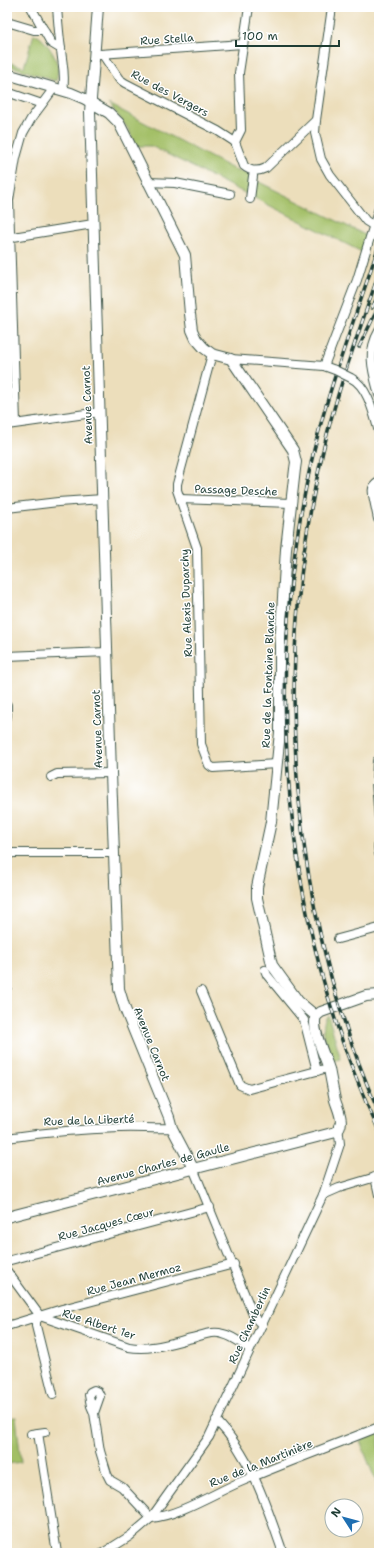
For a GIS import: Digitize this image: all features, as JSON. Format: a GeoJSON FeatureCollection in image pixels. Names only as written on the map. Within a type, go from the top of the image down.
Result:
{"type":"FeatureCollection","features":[{"type":"Feature","properties":{"kind":"street"},"geometry":{"type":"LineString","coordinates":[[31,7],[51,43],[61,49]]}},
{"type":"Feature","properties":{"kind":"street"},"geometry":{"type":"LineString","coordinates":[[57,7],[65,79],[59,89],[42,104],[30,119],[23,133],[9,181],[11,424],[100,412]]}},
{"type":"Feature","properties":{"kind":"street","name":"Avenue Carnot"},"geometry":{"type":"LineString","coordinates":[[98,7],[98,54],[90,102],[110,773],[119,989],[125,1009],[169,1117],[172,1128],[193,1168],[210,1207],[254,1317],[262,1325]]}},
{"type":"Feature","properties":{"kind":"street"},"geometry":{"type":"LineString","coordinates":[[248,7],[239,73],[241,130],[235,142],[244,166],[252,173]]}},
{"type":"Feature","properties":{"kind":"street"},"geometry":{"type":"LineString","coordinates":[[332,7],[315,133],[321,159],[330,175],[366,221],[374,226]]}},
{"type":"Feature","properties":{"kind":"street"},"geometry":{"type":"LineString","coordinates":[[7,22],[46,33],[59,33]]}},
{"type":"Feature","properties":{"kind":"street","name":"Rue Stella"},"geometry":{"type":"LineString","coordinates":[[98,54],[243,44]]}},
{"type":"Feature","properties":{"kind":"street","name":"Rue des Vergers"},"geometry":{"type":"LineString","coordinates":[[98,54],[119,79],[125,83],[218,131],[235,142]]}},
{"type":"Feature","properties":{"kind":"street"},"geometry":{"type":"LineString","coordinates":[[7,74],[71,92],[109,114],[118,122],[132,146],[147,182],[185,255],[192,330],[196,339],[204,348],[212,354],[231,359],[324,366],[335,370],[351,378],[364,388],[379,432]]}},
{"type":"Feature","properties":{"kind":"street"},"geometry":{"type":"LineString","coordinates":[[7,92],[42,104]]}},
{"type":"Feature","properties":{"kind":"street"},"geometry":{"type":"LineString","coordinates":[[252,173],[266,168],[316,120]]}},
{"type":"Feature","properties":{"kind":"street"},"geometry":{"type":"LineString","coordinates":[[250,199],[252,173]]}},
{"type":"Feature","properties":{"kind":"street"},"geometry":{"type":"LineString","coordinates":[[147,182],[175,183],[230,194]]}},
{"type":"Feature","properties":{"kind":"street"},"geometry":{"type":"LineString","coordinates":[[324,366],[355,287],[379,208]]}},
{"type":"Feature","properties":{"kind":"street"},"geometry":{"type":"LineString","coordinates":[[9,237],[94,224]]}},
{"type":"Feature","properties":{"kind":"street"},"geometry":{"type":"LineString","coordinates":[[379,331],[373,345],[371,356],[379,395]]}},
{"type":"Feature","properties":{"kind":"street","name":"Rue Alexis Duparchy"},"geometry":{"type":"LineString","coordinates":[[212,354],[176,484],[197,548],[201,744],[208,762],[211,766],[216,768],[276,764]]}},
{"type":"Feature","properties":{"kind":"street","name":"Rue de la Fontaine Blanche"},"geometry":{"type":"LineString","coordinates":[[231,359],[293,450],[295,469],[286,549],[281,639],[280,732],[271,822],[257,893],[257,903],[272,965],[298,1001],[316,1016]]}},
{"type":"Feature","properties":{"kind":"street"},"geometry":{"type":"LineString","coordinates":[[378,481],[373,490],[376,497],[379,519]]}},
{"type":"Feature","properties":{"kind":"street"},"geometry":{"type":"LineString","coordinates":[[7,508],[58,502],[103,499]]}},
{"type":"Feature","properties":{"kind":"street","name":"Passage Desche"},"geometry":{"type":"LineString","coordinates":[[180,499],[292,503]]}},
{"type":"Feature","properties":{"kind":"street"},"geometry":{"type":"LineString","coordinates":[[7,656],[107,652]]}},
{"type":"Feature","properties":{"kind":"street"},"geometry":{"type":"LineString","coordinates":[[7,705],[7,716]]}},
{"type":"Feature","properties":{"kind":"street"},"geometry":{"type":"LineString","coordinates":[[377,761],[379,819]]}},
{"type":"Feature","properties":{"kind":"street"},"geometry":{"type":"LineString","coordinates":[[50,777],[57,774],[110,773]]}},
{"type":"Feature","properties":{"kind":"street"},"geometry":{"type":"LineString","coordinates":[[379,841],[379,854]]}},
{"type":"Feature","properties":{"kind":"street"},"geometry":{"type":"LineString","coordinates":[[7,854],[114,853]]}},
{"type":"Feature","properties":{"kind":"street"},"geometry":{"type":"LineString","coordinates":[[338,939],[379,928]]}},
{"type":"Feature","properties":{"kind":"street"},"geometry":{"type":"LineString","coordinates":[[265,970],[271,981],[304,1020],[317,1071]]}},
{"type":"Feature","properties":{"kind":"street"},"geometry":{"type":"LineString","coordinates":[[7,982],[7,987]]}},
{"type":"Feature","properties":{"kind":"street"},"geometry":{"type":"LineString","coordinates":[[202,991],[240,1085],[244,1088],[249,1090],[328,1068]]}},
{"type":"Feature","properties":{"kind":"street"},"geometry":{"type":"LineString","coordinates":[[336,1127],[341,1120],[315,1022],[316,1016],[321,1012],[360,998],[379,995]]}},
{"type":"Feature","properties":{"kind":"street"},"geometry":{"type":"LineString","coordinates":[[336,1101],[336,1127]]}},
{"type":"Feature","properties":{"kind":"street","name":"Avenue Charles de Gaulle"},"geometry":{"type":"LineString","coordinates":[[7,1217],[336,1132],[336,1127]]}},
{"type":"Feature","properties":{"kind":"street","name":"Rue Chamberlin"},"geometry":{"type":"LineString","coordinates":[[103,1553],[130,1536],[150,1518],[204,1444],[215,1425],[216,1420],[323,1195],[340,1144],[336,1127]]}},
{"type":"Feature","properties":{"kind":"street","name":"Rue de la Liberté"},"geometry":{"type":"LineString","coordinates":[[7,1138],[42,1132],[74,1130],[172,1128]]}},
{"type":"Feature","properties":{"kind":"street"},"geometry":{"type":"LineString","coordinates":[[323,1195],[339,1188],[377,1177],[379,1195]]}},
{"type":"Feature","properties":{"kind":"street","name":"Rue Jacques Cœur"},"geometry":{"type":"LineString","coordinates":[[7,1261],[210,1207]]}},
{"type":"Feature","properties":{"kind":"street","name":"Rue Jean Mermoz"},"geometry":{"type":"LineString","coordinates":[[7,1326],[234,1264]]}},
{"type":"Feature","properties":{"kind":"street"},"geometry":{"type":"LineString","coordinates":[[7,1271],[40,1316],[36,1321],[36,1326],[53,1394]]}},
{"type":"Feature","properties":{"kind":"street","name":"Rue Albert 1er"},"geometry":{"type":"LineString","coordinates":[[40,1316],[137,1348],[153,1348],[204,1334],[218,1333],[229,1336],[250,1349]]}},
{"type":"Feature","properties":{"kind":"street"},"geometry":{"type":"LineString","coordinates":[[94,1413],[100,1451],[110,1480],[122,1487],[138,1502],[150,1518]]}},
{"type":"Feature","properties":{"kind":"street"},"geometry":{"type":"LineString","coordinates":[[216,1420],[239,1451],[254,1477],[283,1553]]}},
{"type":"Feature","properties":{"kind":"street","name":"Rue de la Martinière"},"geometry":{"type":"LineString","coordinates":[[150,1518],[176,1512],[254,1477],[379,1427]]}},
{"type":"Feature","properties":{"kind":"street"},"geometry":{"type":"LineString","coordinates":[[38,1433],[57,1553]]}},
{"type":"Feature","properties":{"kind":"green space"},"geometry":{"type":"Polygon","coordinates":[[[34,34],[46,43],[55,58],[58,68],[56,81],[7,65],[7,62],[24,67],[34,34]]]}},
{"type":"Feature","properties":{"kind":"green space"},"geometry":{"type":"Polygon","coordinates":[[[109,104],[237,171],[253,174],[253,179],[369,237],[364,253],[151,146],[135,146],[129,130],[109,104]]]}},
{"type":"Feature","properties":{"kind":"green space"},"geometry":{"type":"Polygon","coordinates":[[[328,1015],[341,1059],[333,1061],[324,1032],[325,1020],[328,1015]]]}},
{"type":"Feature","properties":{"kind":"green space"},"geometry":{"type":"Polygon","coordinates":[[[16,1417],[21,1462],[7,1464],[7,1418],[16,1417]]]}},
{"type":"Feature","properties":{"kind":"green space"},"geometry":{"type":"Polygon","coordinates":[[[379,1432],[379,1489],[360,1441],[379,1432]]]}},
{"type":"Feature","properties":{"kind":"railway"},"geometry":{"type":"LineString","coordinates":[[379,245],[336,372],[314,450],[298,535],[288,622],[285,709],[290,796],[301,883],[320,968],[346,1051],[379,1131]]}},
{"type":"Feature","properties":{"kind":"railway"},"geometry":{"type":"LineString","coordinates":[[379,273],[342,383],[323,451],[307,534],[297,618],[294,702],[298,787],[308,871],[325,953],[349,1034],[379,1113]]}},
{"type":"Feature","properties":{"kind":"railway"},"geometry":{"type":"LineString","coordinates":[[372,308],[379,294]]}},
{"type":"Feature","properties":{"kind":"railway"},"geometry":{"type":"LineString","coordinates":[[359,347],[379,306]]}}]}
